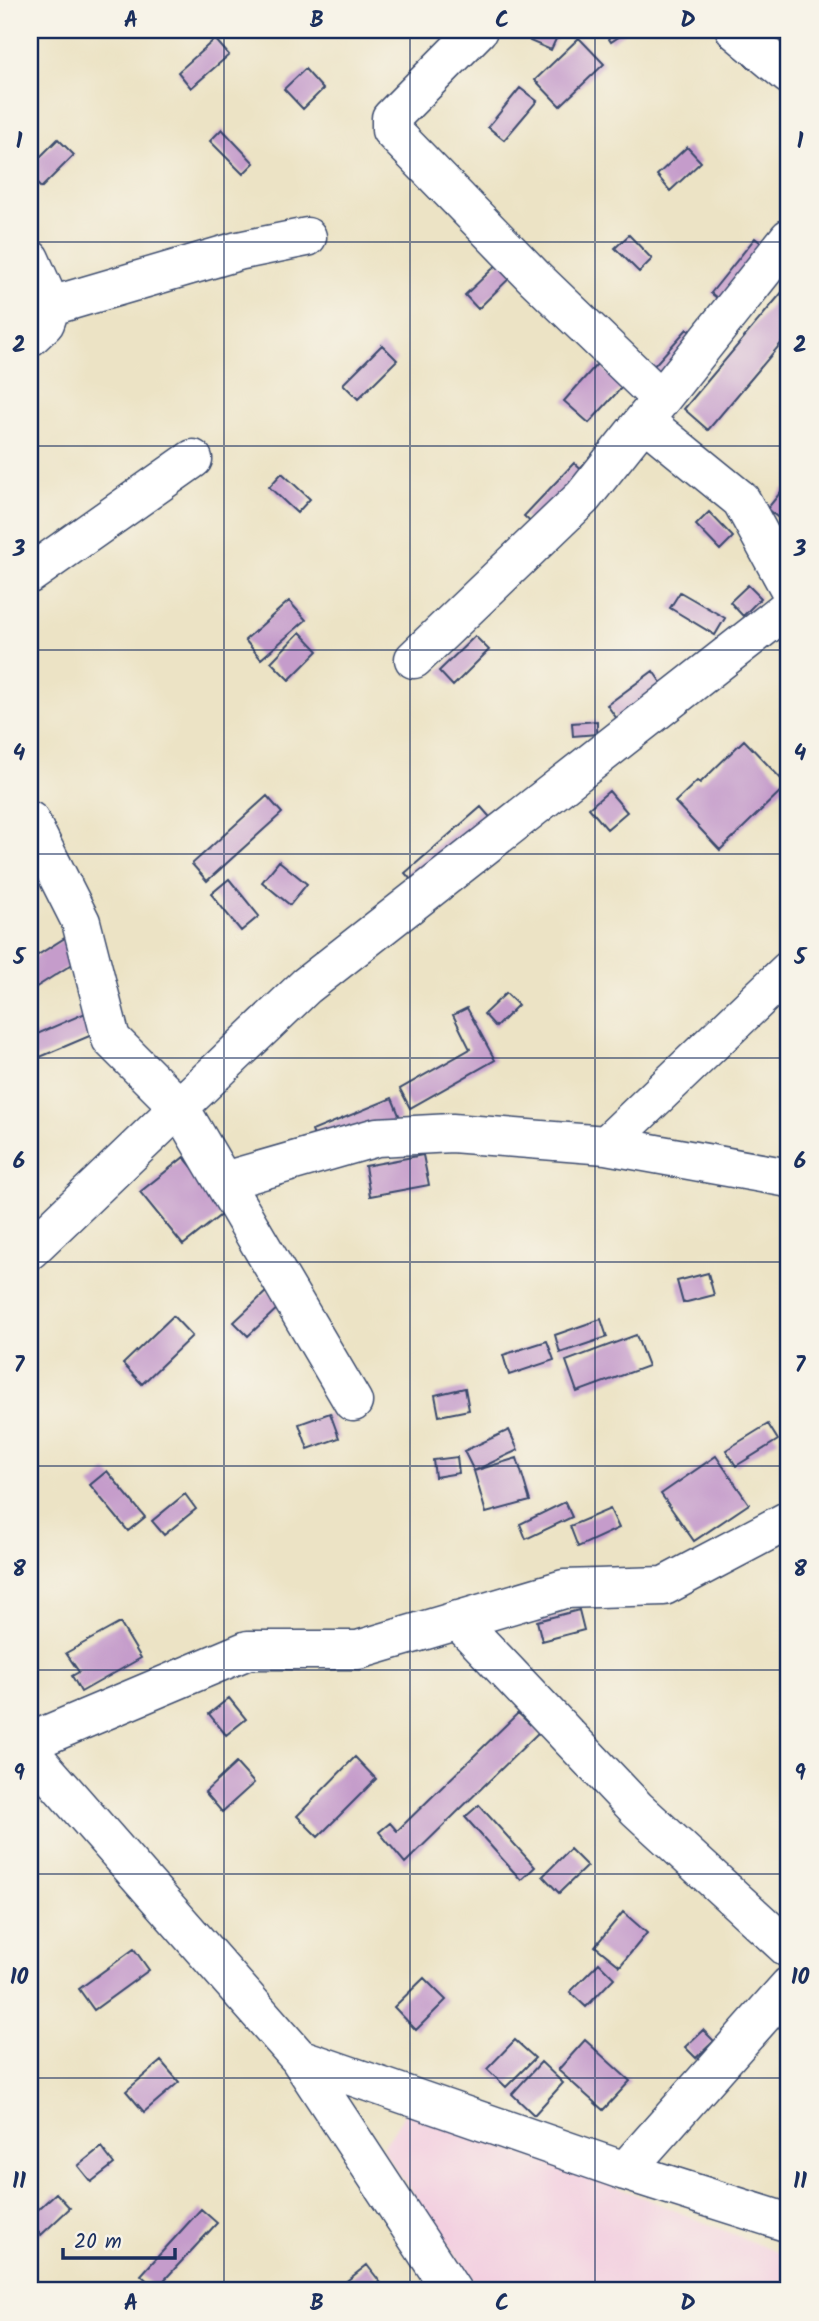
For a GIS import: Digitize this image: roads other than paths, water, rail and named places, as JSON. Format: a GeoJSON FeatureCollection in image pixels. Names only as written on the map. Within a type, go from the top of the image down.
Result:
{"type":"FeatureCollection","features":[{"type":"Feature","properties":{"kind":"street"},"geometry":{"type":"LineString","coordinates":[[478,30],[391,118],[391,130],[535,278],[652,410],[741,500],[789,588]]}},
{"type":"Feature","properties":{"kind":"street"},"geometry":{"type":"LineString","coordinates":[[735,30],[789,75]]}},
{"type":"Feature","properties":{"kind":"street"},"geometry":{"type":"LineString","coordinates":[[51,306],[238,251],[307,237]]}},
{"type":"Feature","properties":{"kind":"street"},"geometry":{"type":"LineString","coordinates":[[414,659],[583,497],[789,238]]}},
{"type":"Feature","properties":{"kind":"street"},"geometry":{"type":"LineString","coordinates":[[30,259],[51,306],[45,323],[30,337]]}},
{"type":"Feature","properties":{"kind":"street"},"geometry":{"type":"LineString","coordinates":[[30,574],[193,459]]}},
{"type":"Feature","properties":{"kind":"street"},"geometry":{"type":"LineString","coordinates":[[30,1250],[306,986],[789,607]]}},
{"type":"Feature","properties":{"kind":"street"},"geometry":{"type":"LineString","coordinates":[[30,821],[81,922],[111,1039],[180,1108],[353,1402]]}},
{"type":"Feature","properties":{"kind":"street"},"geometry":{"type":"LineString","coordinates":[[606,1145],[789,970]]}},
{"type":"Feature","properties":{"kind":"street"},"geometry":{"type":"LineString","coordinates":[[224,1181],[377,1137],[452,1133],[606,1145],[789,1178]]}},
{"type":"Feature","properties":{"kind":"street"},"geometry":{"type":"LineString","coordinates":[[30,1742],[248,1650],[358,1650],[564,1589],[664,1586],[789,1520]]}},
{"type":"Feature","properties":{"kind":"street"},"geometry":{"type":"LineString","coordinates":[[458,1620],[637,1809],[789,1949]]}},
{"type":"Feature","properties":{"kind":"street"},"geometry":{"type":"LineString","coordinates":[[30,1752],[299,2058],[452,2291]]}},
{"type":"Feature","properties":{"kind":"street"},"geometry":{"type":"LineString","coordinates":[[625,2171],[789,1986]]}},
{"type":"Feature","properties":{"kind":"street"},"geometry":{"type":"LineString","coordinates":[[299,2058],[625,2171],[789,2223]]}}]}
